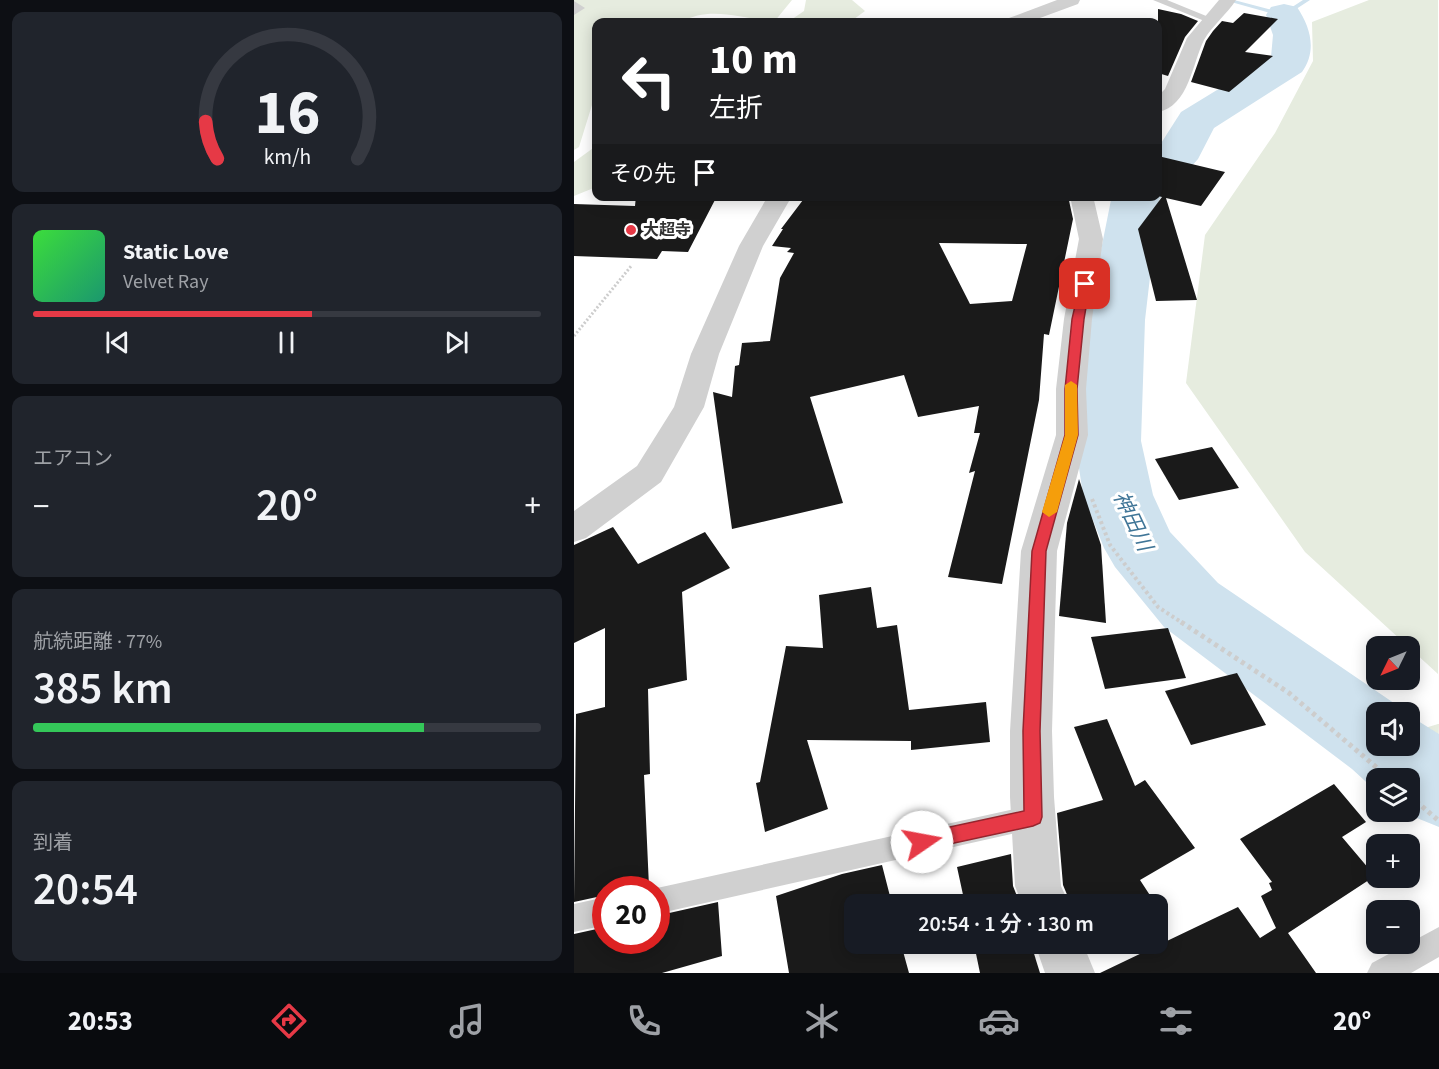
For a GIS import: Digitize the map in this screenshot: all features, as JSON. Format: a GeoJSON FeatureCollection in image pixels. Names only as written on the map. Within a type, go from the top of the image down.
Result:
{"type":"FeatureCollection","features":[{"type":"Feature","properties":{"kind":"street"},"geometry":{"type":"LineString","coordinates":[[1025,18],[1072,0]]}},
{"type":"Feature","properties":{"kind":"street"},"geometry":{"type":"LineString","coordinates":[[1162,102],[1174,92],[1196,38],[1226,2]]}},
{"type":"Feature","properties":{"kind":"street"},"geometry":{"type":"LineString","coordinates":[[574,529],[649,474],[689,407],[705,354],[751,246],[777,201]]}},
{"type":"Feature","properties":{"kind":"street"},"geometry":{"type":"LineString","coordinates":[[1041,894],[1038,886],[1033,817],[1031,731],[1039,551],[1072,435],[1071,389],[1078,319],[1092,239],[1082,201]]}},
{"type":"Feature","properties":{"kind":"street"},"geometry":{"type":"LineString","coordinates":[[1063,954],[1070,973]]}},
{"type":"Feature","properties":{"kind":"lane"},"geometry":{"type":"LineString","coordinates":[[1158,0],[1211,20]]}},
{"type":"Feature","properties":{"kind":"lane"},"geometry":{"type":"LineString","coordinates":[[670,897],[1033,817]]}},
{"type":"Feature","properties":{"kind":"lane"},"geometry":{"type":"LineString","coordinates":[[574,918],[592,914]]}},
{"type":"Feature","properties":{"kind":"lane"},"geometry":{"type":"LineString","coordinates":[[1382,973],[1438,941]]}},
{"type":"Feature","properties":{"kind":"path"},"geometry":{"type":"LineString","coordinates":[[574,336],[632,265]]}},
{"type":"Feature","properties":{"kind":"path"},"geometry":{"type":"LineString","coordinates":[[1065,456],[1084,478],[1110,545],[1158,607],[1289,693],[1377,768]]}},
{"type":"Feature","properties":{"kind":"path"},"geometry":{"type":"LineString","coordinates":[[1420,805],[1438,821]]}},
{"type":"Feature","properties":{"kind":"shaded area"},"geometry":{"type":"Polygon","coordinates":[[[574,0],[792,0],[777,18],[704,14],[691,18],[592,18],[592,105],[579,147],[574,150],[574,0]]]}},
{"type":"Feature","properties":{"kind":"shaded area"},"geometry":{"type":"Polygon","coordinates":[[[806,0],[852,0],[865,11],[855,18],[794,18],[804,11],[806,0]]]}},
{"type":"Feature","properties":{"kind":"shaded area"},"geometry":{"type":"Polygon","coordinates":[[[1369,0],[1438,0],[1438,674],[1420,657],[1420,636],[1397,636],[1305,552],[1186,383],[1205,235],[1275,133],[1313,61],[1312,22],[1369,0]]]}},
{"type":"Feature","properties":{"kind":"shaded area"},"geometry":{"type":"Polygon","coordinates":[[[592,149],[592,189],[574,196],[574,162],[592,149]]]}},
{"type":"Feature","properties":{"kind":"shaded area"},"geometry":{"type":"Polygon","coordinates":[[[1439,724],[1438,754],[1420,739],[1420,730],[1439,724]]]}},
{"type":"Feature","properties":{"kind":"building"},"geometry":{"type":"Polygon","coordinates":[[[1158,9],[1181,14],[1198,21],[1185,37],[1168,76],[1162,74],[1162,18],[1158,18],[1158,9]]]}},
{"type":"Feature","properties":{"kind":"building"},"geometry":{"type":"Polygon","coordinates":[[[1244,13],[1278,19],[1245,52],[1273,56],[1229,92],[1191,82],[1206,41],[1213,31],[1222,21],[1233,23],[1244,13]]]}},
{"type":"Feature","properties":{"kind":"building"},"geometry":{"type":"Polygon","coordinates":[[[1162,157],[1225,172],[1201,206],[1166,198],[1197,300],[1156,301],[1138,229],[1159,201],[1162,201],[1162,157]]]}},
{"type":"Feature","properties":{"kind":"building"},"geometry":{"type":"Polygon","coordinates":[[[636,201],[714,201],[688,252],[662,251],[657,259],[574,256],[574,204],[635,206],[636,201]]]}},
{"type":"Feature","properties":{"kind":"building"},"geometry":{"type":"Polygon","coordinates":[[[802,201],[1069,201],[1073,219],[1049,335],[1044,334],[1039,400],[1002,584],[948,577],[975,471],[969,473],[980,433],[974,433],[979,406],[918,417],[904,375],[810,397],[843,503],[732,529],[713,392],[732,397],[735,366],[739,365],[742,343],[770,341],[780,278],[794,253],[787,252],[791,248],[772,246],[783,229],[781,229],[802,201]],[[939,243],[970,304],[1012,301],[1027,244],[939,243]]]}},
{"type":"Feature","properties":{"kind":"building"},"geometry":{"type":"Polygon","coordinates":[[[1212,447],[1239,488],[1179,500],[1155,459],[1212,447]]]}},
{"type":"Feature","properties":{"kind":"building"},"geometry":{"type":"Polygon","coordinates":[[[1079,479],[1101,545],[1106,623],[1059,616],[1067,523],[1079,479]]]}},
{"type":"Feature","properties":{"kind":"building"},"geometry":{"type":"Polygon","coordinates":[[[613,527],[638,564],[705,532],[730,568],[682,592],[687,680],[648,689],[650,774],[644,775],[649,876],[592,876],[592,898],[574,902],[576,714],[605,707],[605,628],[574,643],[574,545],[613,527]]]}},
{"type":"Feature","properties":{"kind":"building"},"geometry":{"type":"Polygon","coordinates":[[[871,587],[877,628],[897,625],[909,710],[986,702],[990,742],[911,750],[911,741],[807,740],[828,809],[765,832],[756,783],[760,782],[786,646],[823,648],[819,595],[871,587]]]}},
{"type":"Feature","properties":{"kind":"building"},"geometry":{"type":"Polygon","coordinates":[[[1168,628],[1186,678],[1105,689],[1091,637],[1168,628]]]}},
{"type":"Feature","properties":{"kind":"building"},"geometry":{"type":"Polygon","coordinates":[[[1237,673],[1266,725],[1191,745],[1165,691],[1237,673]]]}},
{"type":"Feature","properties":{"kind":"building"},"geometry":{"type":"Polygon","coordinates":[[[1107,719],[1135,786],[1145,780],[1195,848],[1140,880],[1149,894],[1067,894],[1063,885],[1057,813],[1103,800],[1074,727],[1107,719]]]}},
{"type":"Feature","properties":{"kind":"building"},"geometry":{"type":"Polygon","coordinates":[[[1334,784],[1366,822],[1342,837],[1366,865],[1366,882],[1288,933],[1316,973],[1100,973],[1140,954],[1168,954],[1168,940],[1238,907],[1260,938],[1276,928],[1261,896],[1272,890],[1269,883],[1272,882],[1240,839],[1334,784]]]}},
{"type":"Feature","properties":{"kind":"building"},"geometry":{"type":"Polygon","coordinates":[[[1011,854],[1013,886],[1016,894],[963,894],[957,867],[1011,854]]]}},
{"type":"Feature","properties":{"kind":"building"},"geometry":{"type":"Polygon","coordinates":[[[882,865],[889,894],[844,894],[844,954],[904,954],[909,973],[789,973],[776,896],[842,874],[882,865]]]}},
{"type":"Feature","properties":{"kind":"building"},"geometry":{"type":"Polygon","coordinates":[[[718,902],[722,956],[662,973],[574,973],[574,934],[592,930],[592,954],[670,954],[670,913],[718,902]]]}},
{"type":"Feature","properties":{"kind":"building"},"geometry":{"type":"Polygon","coordinates":[[[976,954],[1034,954],[1040,973],[980,973],[976,954]]]}},
{"type":"Feature","properties":{"kind":"waterway","name":"神田川"},"geometry":{"type":"LineString","coordinates":[[1227,0],[1284,15],[1307,0]]}},
{"type":"Feature","properties":{"kind":"waterway","name":"神田川"},"geometry":{"type":"LineString","coordinates":[[1162,171],[1182,149],[1196,121],[1242,90],[1288,64],[1292,54],[1292,35],[1284,15]]}},
{"type":"Feature","properties":{"kind":"waterway","name":"神田川"},"geometry":{"type":"LineString","coordinates":[[1135,201],[1116,320],[1108,441],[1118,495],[1141,548],[1191,605],[1366,732]]}},
{"type":"Feature","properties":{"kind":"waterway","name":"神田川"},"geometry":{"type":"LineString","coordinates":[[1398,756],[1439,786]]}},
{"type":"Feature","properties":{"kind":"slow traffic"},"geometry":{"type":"LineString","coordinates":[[1049,512],[1072,435],[1071,385]]}},
{"type":"Feature","properties":{"kind":"place","name":"大超寺"},"geometry":{"type":"Point","coordinates":[631,230]}},
{"type":"Feature","properties":{"kind":"route"},"geometry":{"type":"LineString","coordinates":[[922,842],[1033,817],[1031,731],[1039,551],[1072,435],[1071,389],[1078,319],[1085,284]]}}]}
